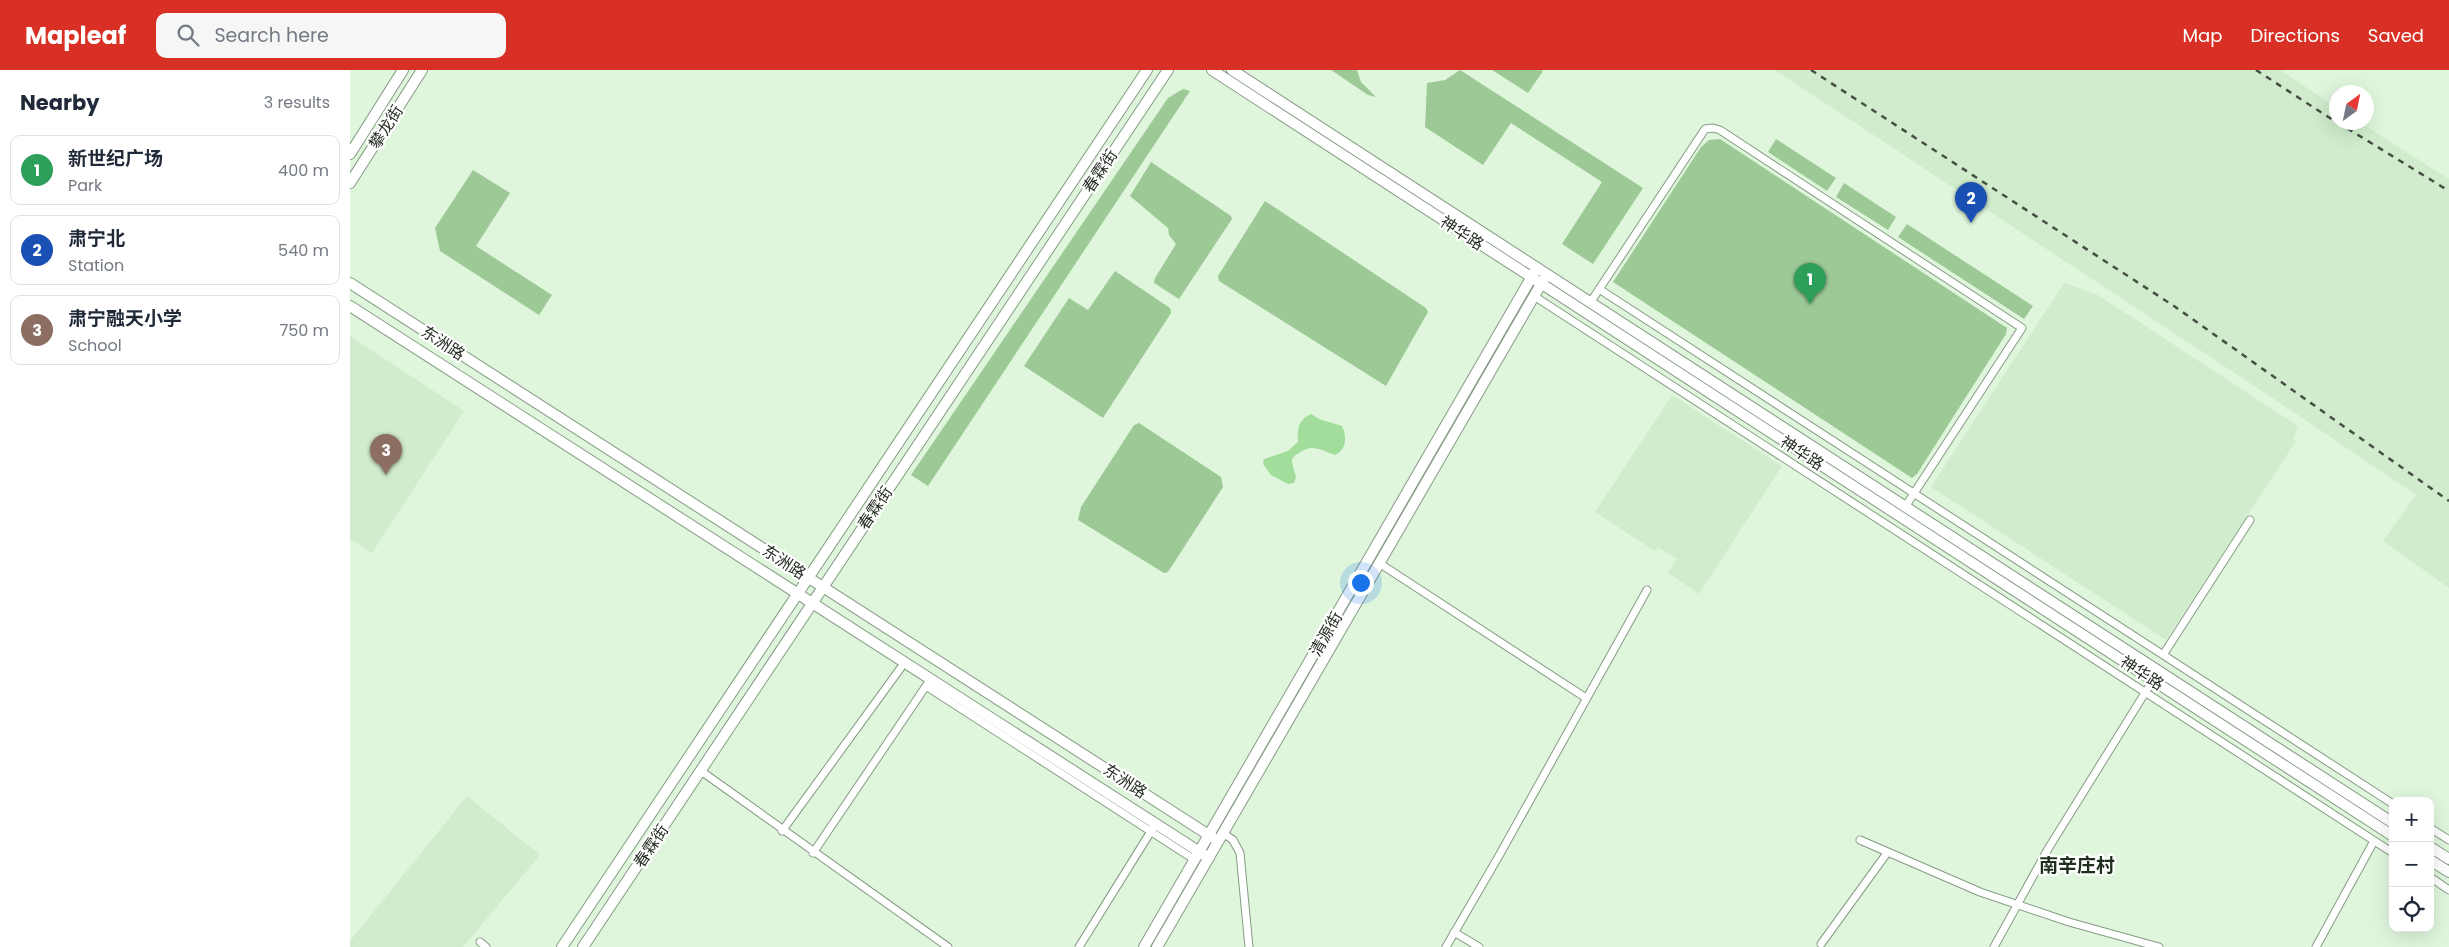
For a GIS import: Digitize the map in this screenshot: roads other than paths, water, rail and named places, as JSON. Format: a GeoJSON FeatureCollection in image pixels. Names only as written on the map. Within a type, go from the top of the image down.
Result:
{"type":"FeatureCollection","features":[{"type":"Feature","properties":{"kind":"main road","name":"攀龙街"},"geometry":{"type":"LineString","coordinates":[[350,154],[403,70]]}},
{"type":"Feature","properties":{"kind":"main road","name":"攀龙街"},"geometry":{"type":"LineString","coordinates":[[350,183],[422,70]]}},
{"type":"Feature","properties":{"kind":"main road","name":"春霖街"},"geometry":{"type":"LineString","coordinates":[[562,947],[1147,70]]}},
{"type":"Feature","properties":{"kind":"main road","name":"春霖街"},"geometry":{"type":"LineString","coordinates":[[583,947],[1168,70]]}},
{"type":"Feature","properties":{"kind":"main road","name":"神华路"},"geometry":{"type":"LineString","coordinates":[[1212,70],[1532,278],[1544,279],[1590,302],[2389,820]]}},
{"type":"Feature","properties":{"kind":"main road","name":"神华路"},"geometry":{"type":"LineString","coordinates":[[1232,70],[1537,268],[1544,279],[2389,833]]}},
{"type":"Feature","properties":{"kind":"main road","name":"清源街"},"geometry":{"type":"LineString","coordinates":[[1144,947],[1537,268]]}},
{"type":"Feature","properties":{"kind":"main road","name":"清源街"},"geometry":{"type":"LineString","coordinates":[[1157,947],[1544,279]]}},
{"type":"Feature","properties":{"kind":"main road","name":"东洲路"},"geometry":{"type":"LineString","coordinates":[[350,283],[1209,835],[1221,837]]}},
{"type":"Feature","properties":{"kind":"main road","name":"东洲路"},"geometry":{"type":"LineString","coordinates":[[350,306],[905,662],[928,683],[1197,856],[1209,858]]}},
{"type":"Feature","properties":{"kind":"main road"},"geometry":{"type":"LineString","coordinates":[[2434,850],[2449,859]]}},
{"type":"Feature","properties":{"kind":"main road"},"geometry":{"type":"LineString","coordinates":[[2434,863],[2449,872]]}},
{"type":"Feature","properties":{"kind":"street"},"geometry":{"type":"LineString","coordinates":[[1590,302],[1705,129],[1713,128],[1720,130],[2022,328],[1905,507]]}},
{"type":"Feature","properties":{"kind":"street"},"geometry":{"type":"LineString","coordinates":[[1599,289],[2389,801]]}},
{"type":"Feature","properties":{"kind":"street"},"geometry":{"type":"LineString","coordinates":[[1534,296],[2389,850]]}},
{"type":"Feature","properties":{"kind":"street"},"geometry":{"type":"LineString","coordinates":[[2163,655],[2250,520]]}},
{"type":"Feature","properties":{"kind":"street"},"geometry":{"type":"LineString","coordinates":[[1380,563],[1586,698]]}},
{"type":"Feature","properties":{"kind":"street"},"geometry":{"type":"LineString","coordinates":[[1446,947],[1647,590]]}},
{"type":"Feature","properties":{"kind":"street"},"geometry":{"type":"LineString","coordinates":[[782,831],[905,662]]}},
{"type":"Feature","properties":{"kind":"street"},"geometry":{"type":"LineString","coordinates":[[1994,947],[2048,849],[2153,680]]}},
{"type":"Feature","properties":{"kind":"street"},"geometry":{"type":"LineString","coordinates":[[813,853],[928,683]]}},
{"type":"Feature","properties":{"kind":"street"},"geometry":{"type":"LineString","coordinates":[[701,771],[782,831],[948,947]]}},
{"type":"Feature","properties":{"kind":"street"},"geometry":{"type":"LineString","coordinates":[[1078,947],[1154,828]]}},
{"type":"Feature","properties":{"kind":"street"},"geometry":{"type":"LineString","coordinates":[[2434,831],[2449,840]]}},
{"type":"Feature","properties":{"kind":"street"},"geometry":{"type":"LineString","coordinates":[[1221,837],[1233,840],[1240,853],[1249,947]]}},
{"type":"Feature","properties":{"kind":"street"},"geometry":{"type":"LineString","coordinates":[[1860,840],[1980,892],[2069,922],[2156,947]]}},
{"type":"Feature","properties":{"kind":"street"},"geometry":{"type":"LineString","coordinates":[[2316,947],[2374,841]]}},
{"type":"Feature","properties":{"kind":"street"},"geometry":{"type":"LineString","coordinates":[[1821,944],[1887,853]]}},
{"type":"Feature","properties":{"kind":"street"},"geometry":{"type":"LineString","coordinates":[[2434,881],[2449,890]]}},
{"type":"Feature","properties":{"kind":"street"},"geometry":{"type":"LineString","coordinates":[[1454,932],[1480,947]]}},
{"type":"Feature","properties":{"kind":"railway"},"geometry":{"type":"LineString","coordinates":[[1811,70],[2174,306],[2449,501]]}},
{"type":"Feature","properties":{"kind":"railway"},"geometry":{"type":"LineString","coordinates":[[2256,70],[2329,117]]}},
{"type":"Feature","properties":{"kind":"railway"},"geometry":{"type":"LineString","coordinates":[[2350,130],[2449,191]]}},
{"type":"Feature","properties":{"kind":"place","name":"肃宁北"},"geometry":{"type":"Point","coordinates":[1971,223]}},
{"type":"Feature","properties":{"kind":"place","name":"新世纪广场"},"geometry":{"type":"Point","coordinates":[1810,304]}},
{"type":"Feature","properties":{"kind":"place","name":"肃宁融天小学"},"geometry":{"type":"Point","coordinates":[386,475]}},
{"type":"Feature","properties":{"kind":"district","name":"南辛庄村"},"geometry":{"type":"Point","coordinates":[2077,865]}}]}
